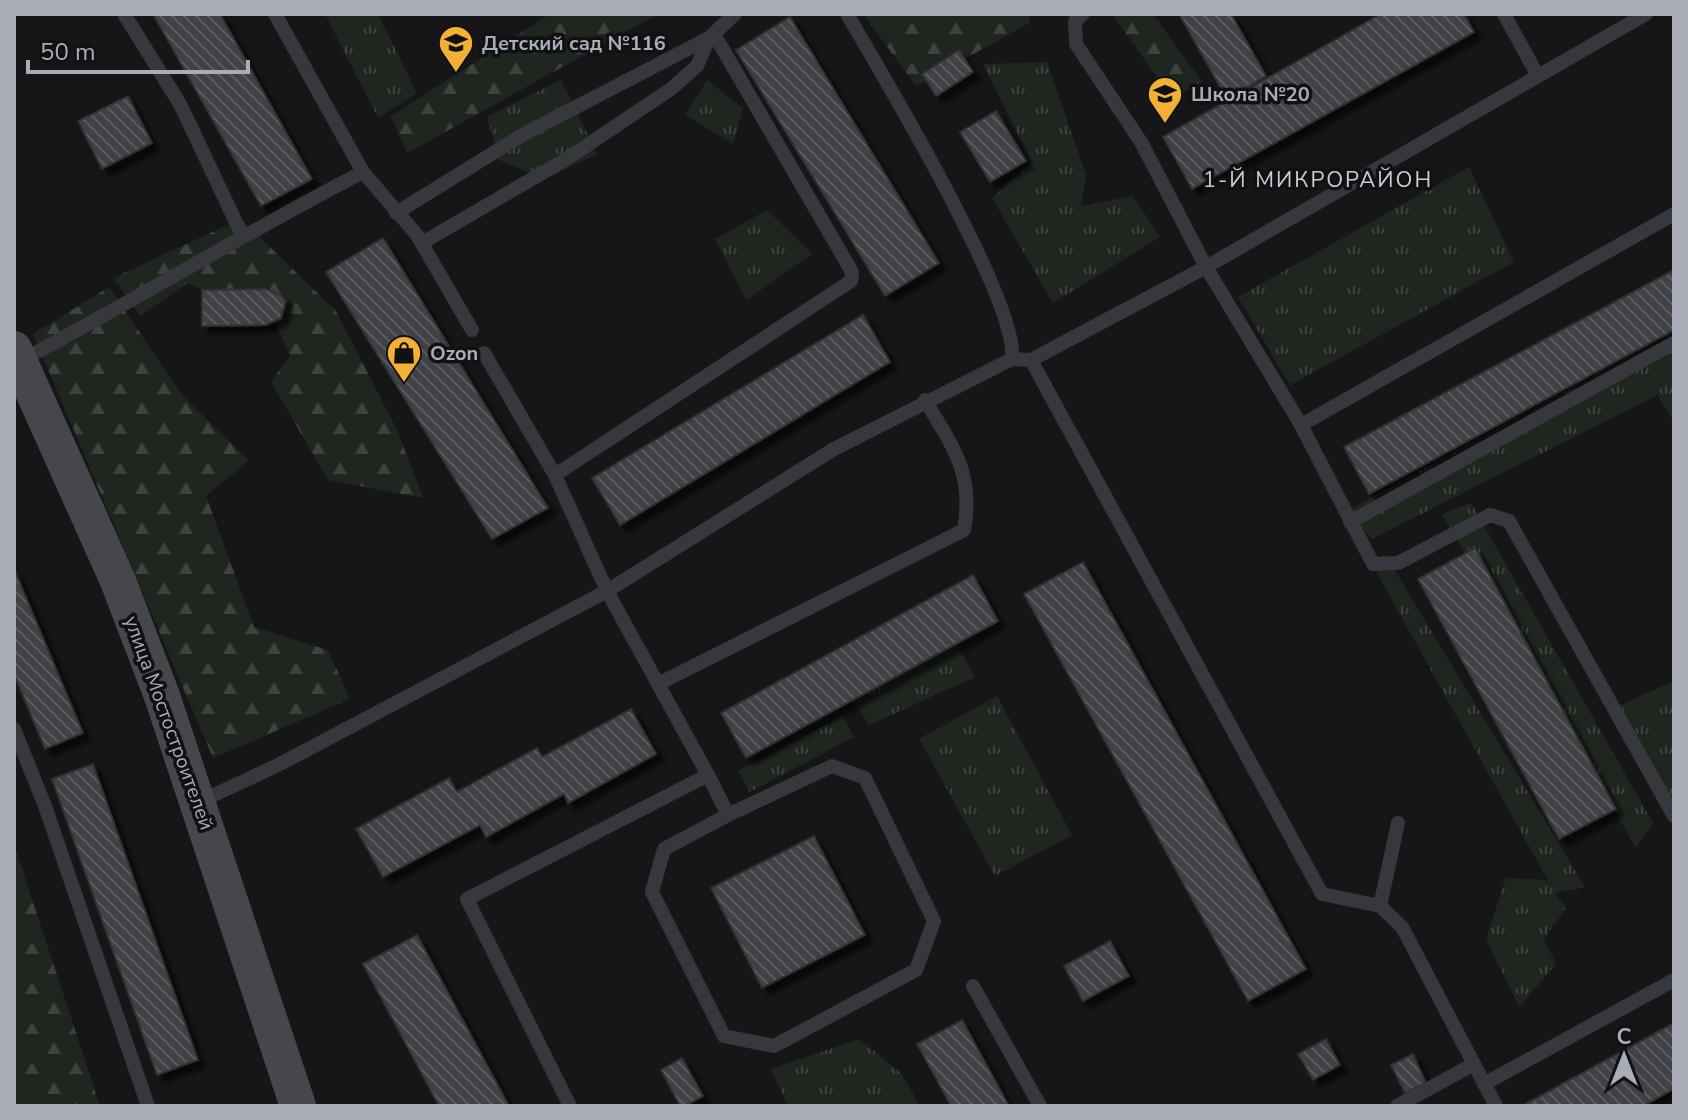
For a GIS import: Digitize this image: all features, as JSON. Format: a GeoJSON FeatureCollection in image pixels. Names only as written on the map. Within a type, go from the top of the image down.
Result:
{"type":"FeatureCollection","features":[{"type":"Feature","properties":{"kind":"main road","name":"улица Мостостроителей"},"geometry":{"type":"LineString","coordinates":[[17,355],[118,581],[199,803],[298,1106]]}},
{"type":"Feature","properties":{"kind":"lane"},"geometry":{"type":"LineString","coordinates":[[124,14],[180,104],[242,235]]}},
{"type":"Feature","properties":{"kind":"lane"},"geometry":{"type":"LineString","coordinates":[[275,14],[363,172],[422,243],[472,330]]}},
{"type":"Feature","properties":{"kind":"lane"},"geometry":{"type":"LineString","coordinates":[[396,213],[524,134],[711,36],[735,14]]}},
{"type":"Feature","properties":{"kind":"lane"},"geometry":{"type":"LineString","coordinates":[[847,14],[965,226],[1011,330],[1012,359]]}},
{"type":"Feature","properties":{"kind":"lane"},"geometry":{"type":"LineString","coordinates":[[1083,14],[1075,21],[1076,44],[1141,142],[1206,267],[1301,425],[1373,564],[1384,566],[1398,563],[1490,515],[1501,515],[1509,521],[1674,816]]}},
{"type":"Feature","properties":{"kind":"lane"},"geometry":{"type":"LineString","coordinates":[[1504,14],[1538,76]]}},
{"type":"Feature","properties":{"kind":"lane"},"geometry":{"type":"LineString","coordinates":[[199,803],[280,764],[607,591],[834,449],[925,400],[1012,359],[1031,360],[1206,267],[1646,14]]}},
{"type":"Feature","properties":{"kind":"lane"},"geometry":{"type":"LineString","coordinates":[[422,243],[568,158],[671,89],[697,66],[711,36]]}},
{"type":"Feature","properties":{"kind":"lane"},"geometry":{"type":"LineString","coordinates":[[555,475],[851,281],[852,272],[711,36]]}},
{"type":"Feature","properties":{"kind":"lane"},"geometry":{"type":"LineString","coordinates":[[17,355],[125,305],[242,235],[363,172]]}},
{"type":"Feature","properties":{"kind":"lane"},"geometry":{"type":"LineString","coordinates":[[1301,425],[1674,214]]}},
{"type":"Feature","properties":{"kind":"lane"},"geometry":{"type":"LineString","coordinates":[[1350,522],[1674,343]]}},
{"type":"Feature","properties":{"kind":"lane"},"geometry":{"type":"LineString","coordinates":[[484,353],[555,475],[607,591],[728,815]]}},
{"type":"Feature","properties":{"kind":"lane"},"geometry":{"type":"LineString","coordinates":[[1031,360],[1322,894],[1380,906],[1402,927],[1496,1106]]}},
{"type":"Feature","properties":{"kind":"lane"},"geometry":{"type":"LineString","coordinates":[[658,684],[964,530],[970,499],[961,462],[925,400]]}},
{"type":"Feature","properties":{"kind":"lane"},"geometry":{"type":"LineString","coordinates":[[14,729],[45,806],[148,1106]]}},
{"type":"Feature","properties":{"kind":"lane"},"geometry":{"type":"LineString","coordinates":[[832,766],[865,778],[934,921],[916,970],[774,1046],[724,1036],[652,892],[664,849],[728,815],[832,766]]}},
{"type":"Feature","properties":{"kind":"lane"},"geometry":{"type":"LineString","coordinates":[[570,1106],[467,899],[708,775]]}},
{"type":"Feature","properties":{"kind":"lane"},"geometry":{"type":"LineString","coordinates":[[1380,906],[1398,823]]}},
{"type":"Feature","properties":{"kind":"lane"},"geometry":{"type":"LineString","coordinates":[[1484,1084],[1674,980]]}},
{"type":"Feature","properties":{"kind":"lane"},"geometry":{"type":"LineString","coordinates":[[973,986],[1040,1106]]}},
{"type":"Feature","properties":{"kind":"lane"},"geometry":{"type":"LineString","coordinates":[[1397,1106],[1474,1064]]}},
{"type":"Feature","properties":{"kind":"green space"},"geometry":{"type":"Polygon","coordinates":[[[325,14],[378,14],[417,93],[378,118],[325,14]]]}},
{"type":"Feature","properties":{"kind":"green space"},"geometry":{"type":"Polygon","coordinates":[[[550,14],[658,14],[407,153],[391,116],[550,14]]]}},
{"type":"Feature","properties":{"kind":"green space"},"geometry":{"type":"Polygon","coordinates":[[[863,14],[1028,14],[1031,22],[916,86],[863,14]]]}},
{"type":"Feature","properties":{"kind":"green space"},"geometry":{"type":"Polygon","coordinates":[[[1121,14],[1153,14],[1202,82],[1172,98],[1114,17],[1121,14]]]}},
{"type":"Feature","properties":{"kind":"green space"},"geometry":{"type":"Polygon","coordinates":[[[1047,62],[1086,175],[1081,206],[1133,196],[1160,237],[1053,303],[992,198],[1032,162],[983,64],[1047,62]]]}},
{"type":"Feature","properties":{"kind":"green space"},"geometry":{"type":"Polygon","coordinates":[[[561,80],[597,154],[545,179],[499,160],[487,117],[561,80]]]}},
{"type":"Feature","properties":{"kind":"green space"},"geometry":{"type":"Polygon","coordinates":[[[707,80],[743,108],[733,144],[685,115],[707,80]]]}},
{"type":"Feature","properties":{"kind":"green space"},"geometry":{"type":"Polygon","coordinates":[[[1469,167],[1514,262],[1290,385],[1238,297],[1469,167]]]}},
{"type":"Feature","properties":{"kind":"green space"},"geometry":{"type":"Polygon","coordinates":[[[767,210],[812,254],[746,300],[715,239],[767,210]]]}},
{"type":"Feature","properties":{"kind":"green space"},"geometry":{"type":"Polygon","coordinates":[[[241,219],[336,311],[398,432],[423,498],[328,480],[271,382],[290,356],[263,294],[202,290],[188,283],[140,316],[113,278],[241,219]]]}},
{"type":"Feature","properties":{"kind":"green space"},"geometry":{"type":"Polygon","coordinates":[[[109,287],[182,395],[249,461],[206,496],[254,627],[328,650],[350,699],[213,758],[33,334],[109,287]]]}},
{"type":"Feature","properties":{"kind":"green space"},"geometry":{"type":"Polygon","coordinates":[[[1674,331],[1674,422],[1657,395],[1372,539],[1347,511],[1674,331]]]}},
{"type":"Feature","properties":{"kind":"green space"},"geometry":{"type":"Polygon","coordinates":[[[1471,503],[1653,823],[1636,848],[1442,514],[1471,503]]]}},
{"type":"Feature","properties":{"kind":"green space"},"geometry":{"type":"Polygon","coordinates":[[[1385,554],[1585,887],[1555,893],[1566,908],[1544,939],[1556,964],[1519,1007],[1486,939],[1506,878],[1546,880],[1550,884],[1373,566],[1385,554]]]}},
{"type":"Feature","properties":{"kind":"green space"},"geometry":{"type":"Polygon","coordinates":[[[956,644],[975,677],[869,725],[853,700],[956,644]]]}},
{"type":"Feature","properties":{"kind":"green space"},"geometry":{"type":"Polygon","coordinates":[[[1674,681],[1674,817],[1619,706],[1674,681]]]}},
{"type":"Feature","properties":{"kind":"green space"},"geometry":{"type":"Polygon","coordinates":[[[997,696],[1072,835],[995,876],[919,739],[997,696]]]}},
{"type":"Feature","properties":{"kind":"green space"},"geometry":{"type":"Polygon","coordinates":[[[842,716],[854,737],[750,792],[738,771],[842,716]]]}},
{"type":"Feature","properties":{"kind":"green space"},"geometry":{"type":"Polygon","coordinates":[[[14,844],[100,1106],[14,1106],[14,844]]]}},
{"type":"Feature","properties":{"kind":"green space"},"geometry":{"type":"Polygon","coordinates":[[[859,1039],[901,1073],[920,1106],[788,1106],[771,1069],[859,1039]]]}},
{"type":"Feature","properties":{"kind":"building"},"geometry":{"type":"Polygon","coordinates":[[[153,14],[220,14],[312,179],[261,206],[153,14]]]}},
{"type":"Feature","properties":{"kind":"building"},"geometry":{"type":"Polygon","coordinates":[[[1179,14],[1231,14],[1266,76],[1227,99],[1179,14]]]}},
{"type":"Feature","properties":{"kind":"building"},"geometry":{"type":"Polygon","coordinates":[[[1381,14],[1464,14],[1474,32],[1192,189],[1163,137],[1381,14]]]}},
{"type":"Feature","properties":{"kind":"building"},"geometry":{"type":"Polygon","coordinates":[[[790,17],[939,263],[885,296],[736,50],[790,17]]]}},
{"type":"Feature","properties":{"kind":"building"},"geometry":{"type":"Polygon","coordinates":[[[959,50],[973,72],[936,96],[922,74],[959,50]]]}},
{"type":"Feature","properties":{"kind":"building"},"geometry":{"type":"Polygon","coordinates":[[[128,96],[152,143],[102,169],[78,121],[128,96]]]}},
{"type":"Feature","properties":{"kind":"building"},"geometry":{"type":"Polygon","coordinates":[[[996,111],[1026,161],[990,182],[960,132],[996,111]]]}},
{"type":"Feature","properties":{"kind":"building"},"geometry":{"type":"Polygon","coordinates":[[[383,238],[548,508],[492,539],[326,272],[383,238]]]}},
{"type":"Feature","properties":{"kind":"building"},"geometry":{"type":"Polygon","coordinates":[[[1674,270],[1674,330],[1369,494],[1344,447],[1674,270]]]}},
{"type":"Feature","properties":{"kind":"building"},"geometry":{"type":"Polygon","coordinates":[[[265,289],[281,295],[286,301],[281,318],[266,325],[202,326],[202,290],[265,289]]]}},
{"type":"Feature","properties":{"kind":"building"},"geometry":{"type":"Polygon","coordinates":[[[863,315],[890,362],[620,525],[592,478],[863,315]]]}},
{"type":"Feature","properties":{"kind":"building"},"geometry":{"type":"Polygon","coordinates":[[[1475,548],[1616,809],[1559,839],[1418,579],[1475,548]]]}},
{"type":"Feature","properties":{"kind":"building"},"geometry":{"type":"Polygon","coordinates":[[[1083,562],[1306,969],[1248,1001],[1024,594],[1083,562]]]}},
{"type":"Feature","properties":{"kind":"building"},"geometry":{"type":"Polygon","coordinates":[[[14,569],[83,733],[45,749],[14,674],[14,569]]]}},
{"type":"Feature","properties":{"kind":"building"},"geometry":{"type":"Polygon","coordinates":[[[973,575],[998,621],[746,758],[721,713],[973,575]]]}},
{"type":"Feature","properties":{"kind":"building"},"geometry":{"type":"Polygon","coordinates":[[[631,709],[656,754],[568,803],[564,794],[486,837],[480,825],[383,877],[356,829],[449,778],[457,792],[537,748],[542,757],[631,709]]]}},
{"type":"Feature","properties":{"kind":"building"},"geometry":{"type":"Polygon","coordinates":[[[93,764],[198,1060],[157,1075],[52,779],[93,764]]]}},
{"type":"Feature","properties":{"kind":"building"},"geometry":{"type":"Polygon","coordinates":[[[814,836],[865,935],[762,988],[711,888],[814,836]]]}},
{"type":"Feature","properties":{"kind":"building"},"geometry":{"type":"Polygon","coordinates":[[[417,935],[509,1106],[439,1106],[363,964],[417,935]]]}},
{"type":"Feature","properties":{"kind":"building"},"geometry":{"type":"Polygon","coordinates":[[[1110,941],[1129,976],[1083,1001],[1064,966],[1110,941]]]}},
{"type":"Feature","properties":{"kind":"building"},"geometry":{"type":"Polygon","coordinates":[[[962,1020],[1009,1106],[951,1106],[917,1044],[962,1020]]]}},
{"type":"Feature","properties":{"kind":"building"},"geometry":{"type":"Polygon","coordinates":[[[1674,1023],[1674,1089],[1643,1106],[1522,1106],[1674,1023]]]}},
{"type":"Feature","properties":{"kind":"building"},"geometry":{"type":"Polygon","coordinates":[[[1326,1039],[1340,1065],[1313,1080],[1298,1054],[1326,1039]]]}},
{"type":"Feature","properties":{"kind":"building"},"geometry":{"type":"Polygon","coordinates":[[[1413,1054],[1426,1083],[1405,1093],[1391,1065],[1413,1054]]]}},
{"type":"Feature","properties":{"kind":"building"},"geometry":{"type":"Polygon","coordinates":[[[682,1058],[703,1096],[685,1106],[680,1106],[661,1070],[682,1058]]]}},
{"type":"Feature","properties":{"kind":"place","name":"Детский сад №116"},"geometry":{"type":"Point","coordinates":[456,74]}},
{"type":"Feature","properties":{"kind":"place","name":"Школа №20"},"geometry":{"type":"Point","coordinates":[1165,125]}},
{"type":"Feature","properties":{"kind":"place","name":"Ozon"},"geometry":{"type":"Point","coordinates":[404,384]}},
{"type":"Feature","properties":{"kind":"district","name":"1-Й МИКРОРАЙОН"},"geometry":{"type":"Point","coordinates":[1318,180]}}]}
